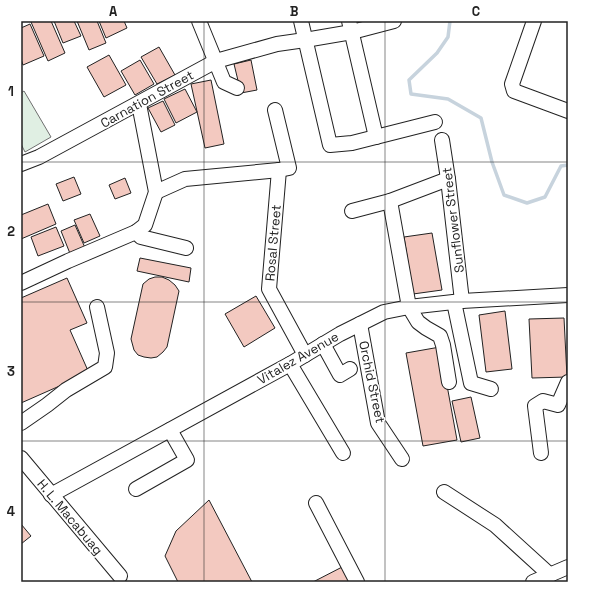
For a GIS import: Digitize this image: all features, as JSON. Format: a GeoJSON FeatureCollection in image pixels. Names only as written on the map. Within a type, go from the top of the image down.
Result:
{"type":"FeatureCollection","features":[{"type":"Feature","properties":{"kind":"street"},"geometry":{"type":"LineString","coordinates":[[199,21],[224,82],[237,88]]}},
{"type":"Feature","properties":{"kind":"street"},"geometry":{"type":"LineString","coordinates":[[301,21],[330,145],[352,143],[434,122]]}},
{"type":"Feature","properties":{"kind":"street","name":"Carnation Street"},"geometry":{"type":"LineString","coordinates":[[21,164],[39,157],[216,61],[277,44],[305,40],[350,26],[394,21]]}},
{"type":"Feature","properties":{"kind":"street"},"geometry":{"type":"LineString","coordinates":[[534,21],[512,84],[514,91],[568,111]]}},
{"type":"Feature","properties":{"kind":"street"},"geometry":{"type":"LineString","coordinates":[[350,26],[376,136]]}},
{"type":"Feature","properties":{"kind":"street"},"geometry":{"type":"LineString","coordinates":[[21,283],[136,232],[145,225],[156,192],[139,104]]}},
{"type":"Feature","properties":{"kind":"street","name":"Rosal Street"},"geometry":{"type":"LineString","coordinates":[[276,110],[284,169],[269,289],[305,355]]}},
{"type":"Feature","properties":{"kind":"street","name":"Sunflower Street"},"geometry":{"type":"LineString","coordinates":[[442,140],[448,179],[458,301],[471,383],[491,389]]}},
{"type":"Feature","properties":{"kind":"street"},"geometry":{"type":"LineString","coordinates":[[156,192],[185,179],[284,169]]}},
{"type":"Feature","properties":{"kind":"street"},"geometry":{"type":"LineString","coordinates":[[352,211],[390,201],[448,179]]}},
{"type":"Feature","properties":{"kind":"street"},"geometry":{"type":"LineString","coordinates":[[390,201],[409,307],[418,322],[440,336],[443,345],[449,382]]}},
{"type":"Feature","properties":{"kind":"street"},"geometry":{"type":"LineString","coordinates":[[136,232],[140,237],[186,248]]}},
{"type":"Feature","properties":{"kind":"street","name":"Vitalez Avenue"},"geometry":{"type":"LineString","coordinates":[[51,495],[290,364],[323,344],[384,312],[409,307],[458,301],[568,295]]}},
{"type":"Feature","properties":{"kind":"street"},"geometry":{"type":"LineString","coordinates":[[21,423],[66,390],[105,367],[106,353],[97,307]]}},
{"type":"Feature","properties":{"kind":"street","name":"Orchid Street"},"geometry":{"type":"LineString","coordinates":[[360,324],[378,423],[402,459]]}},
{"type":"Feature","properties":{"kind":"street"},"geometry":{"type":"LineString","coordinates":[[323,344],[340,374],[350,369]]}},
{"type":"Feature","properties":{"kind":"street"},"geometry":{"type":"LineString","coordinates":[[290,364],[343,453]]}},
{"type":"Feature","properties":{"kind":"street"},"geometry":{"type":"LineString","coordinates":[[541,453],[535,406],[543,401],[558,405],[568,382]]}},
{"type":"Feature","properties":{"kind":"street"},"geometry":{"type":"LineString","coordinates":[[136,489],[187,460],[170,430]]}},
{"type":"Feature","properties":{"kind":"street","name":"H. L. Macabuag"},"geometry":{"type":"LineString","coordinates":[[23,464],[120,576]]}},
{"type":"Feature","properties":{"kind":"street"},"geometry":{"type":"LineString","coordinates":[[444,492],[495,525],[550,575]]}},
{"type":"Feature","properties":{"kind":"street"},"geometry":{"type":"LineString","coordinates":[[316,503],[358,582]]}},
{"type":"Feature","properties":{"kind":"street"},"geometry":{"type":"LineString","coordinates":[[533,582],[568,567]]}},
{"type":"Feature","properties":{"kind":"green space"},"geometry":{"type":"Polygon","coordinates":[[[24,91],[51,137],[25,152],[21,144],[21,93],[24,91]]]}},
{"type":"Feature","properties":{"kind":"building"},"geometry":{"type":"Polygon","coordinates":[[[51,21],[65,53],[48,61],[31,22],[51,21]]]}},
{"type":"Feature","properties":{"kind":"building"},"geometry":{"type":"Polygon","coordinates":[[[54,21],[74,21],[81,36],[63,43],[54,21]]]}},
{"type":"Feature","properties":{"kind":"building"},"geometry":{"type":"Polygon","coordinates":[[[77,21],[97,21],[106,43],[89,50],[77,21]]]}},
{"type":"Feature","properties":{"kind":"building"},"geometry":{"type":"Polygon","coordinates":[[[99,21],[124,21],[127,28],[106,38],[99,21]]]}},
{"type":"Feature","properties":{"kind":"building"},"geometry":{"type":"Polygon","coordinates":[[[30,24],[44,56],[23,65],[21,59],[21,28],[30,24]]]}},
{"type":"Feature","properties":{"kind":"building"},"geometry":{"type":"Polygon","coordinates":[[[159,47],[175,75],[157,84],[141,57],[159,47]]]}},
{"type":"Feature","properties":{"kind":"building"},"geometry":{"type":"Polygon","coordinates":[[[109,55],[126,85],[104,97],[87,67],[109,55]]]}},
{"type":"Feature","properties":{"kind":"building"},"geometry":{"type":"Polygon","coordinates":[[[140,60],[154,84],[135,95],[121,71],[140,60]]]}},
{"type":"Feature","properties":{"kind":"building"},"geometry":{"type":"Polygon","coordinates":[[[251,60],[257,90],[241,93],[234,64],[251,60]]]}},
{"type":"Feature","properties":{"kind":"building"},"geometry":{"type":"Polygon","coordinates":[[[211,80],[224,144],[205,148],[191,84],[211,80]]]}},
{"type":"Feature","properties":{"kind":"building"},"geometry":{"type":"Polygon","coordinates":[[[185,89],[197,112],[176,123],[164,99],[185,89]]]}},
{"type":"Feature","properties":{"kind":"building"},"geometry":{"type":"Polygon","coordinates":[[[163,101],[175,125],[161,132],[148,108],[163,101]]]}},
{"type":"Feature","properties":{"kind":"building"},"geometry":{"type":"Polygon","coordinates":[[[74,177],[81,194],[63,201],[56,184],[74,177]]]}},
{"type":"Feature","properties":{"kind":"building"},"geometry":{"type":"Polygon","coordinates":[[[125,178],[131,193],[115,199],[109,185],[125,178]]]}},
{"type":"Feature","properties":{"kind":"building"},"geometry":{"type":"Polygon","coordinates":[[[48,204],[56,224],[21,239],[21,215],[48,204]]]}},
{"type":"Feature","properties":{"kind":"building"},"geometry":{"type":"Polygon","coordinates":[[[90,214],[100,236],[84,243],[74,220],[90,214]]]}},
{"type":"Feature","properties":{"kind":"building"},"geometry":{"type":"Polygon","coordinates":[[[75,225],[86,250],[71,256],[61,231],[75,225]]]}},
{"type":"Feature","properties":{"kind":"building"},"geometry":{"type":"Polygon","coordinates":[[[56,227],[64,246],[38,256],[31,237],[56,227]]]}},
{"type":"Feature","properties":{"kind":"building"},"geometry":{"type":"Polygon","coordinates":[[[432,233],[442,290],[413,294],[404,237],[432,233]]]}},
{"type":"Feature","properties":{"kind":"building"},"geometry":{"type":"Polygon","coordinates":[[[140,258],[191,268],[189,282],[137,271],[140,258]]]}},
{"type":"Feature","properties":{"kind":"building"},"geometry":{"type":"Polygon","coordinates":[[[162,277],[169,280],[179,291],[167,347],[157,357],[151,358],[138,355],[134,350],[131,339],[143,284],[149,279],[162,277]]]}},
{"type":"Feature","properties":{"kind":"building"},"geometry":{"type":"Polygon","coordinates":[[[67,278],[87,323],[70,330],[89,373],[21,403],[21,298],[67,278]]]}},
{"type":"Feature","properties":{"kind":"building"},"geometry":{"type":"Polygon","coordinates":[[[256,296],[275,328],[244,347],[225,314],[256,296]]]}},
{"type":"Feature","properties":{"kind":"building"},"geometry":{"type":"Polygon","coordinates":[[[505,311],[512,369],[486,372],[479,315],[505,311]]]}},
{"type":"Feature","properties":{"kind":"building"},"geometry":{"type":"Polygon","coordinates":[[[564,318],[567,377],[532,378],[529,319],[564,318]]]}},
{"type":"Feature","properties":{"kind":"building"},"geometry":{"type":"Polygon","coordinates":[[[440,347],[457,440],[423,446],[406,353],[440,347]]]}},
{"type":"Feature","properties":{"kind":"building"},"geometry":{"type":"Polygon","coordinates":[[[471,397],[480,438],[461,442],[452,401],[471,397]]]}},
{"type":"Feature","properties":{"kind":"building"},"geometry":{"type":"Polygon","coordinates":[[[209,500],[252,582],[178,582],[165,556],[176,531],[209,500]]]}},
{"type":"Feature","properties":{"kind":"building"},"geometry":{"type":"Polygon","coordinates":[[[21,524],[31,536],[21,544],[21,524]]]}},
{"type":"Feature","properties":{"kind":"building"},"geometry":{"type":"Polygon","coordinates":[[[346,565],[355,582],[313,582],[346,565]]]}},
{"type":"Feature","properties":{"kind":"waterway"},"geometry":{"type":"LineString","coordinates":[[450,21],[448,37],[437,53],[409,80],[411,94],[448,99],[481,118],[492,162],[504,195],[527,203],[545,197],[561,166],[568,165]]}}]}
